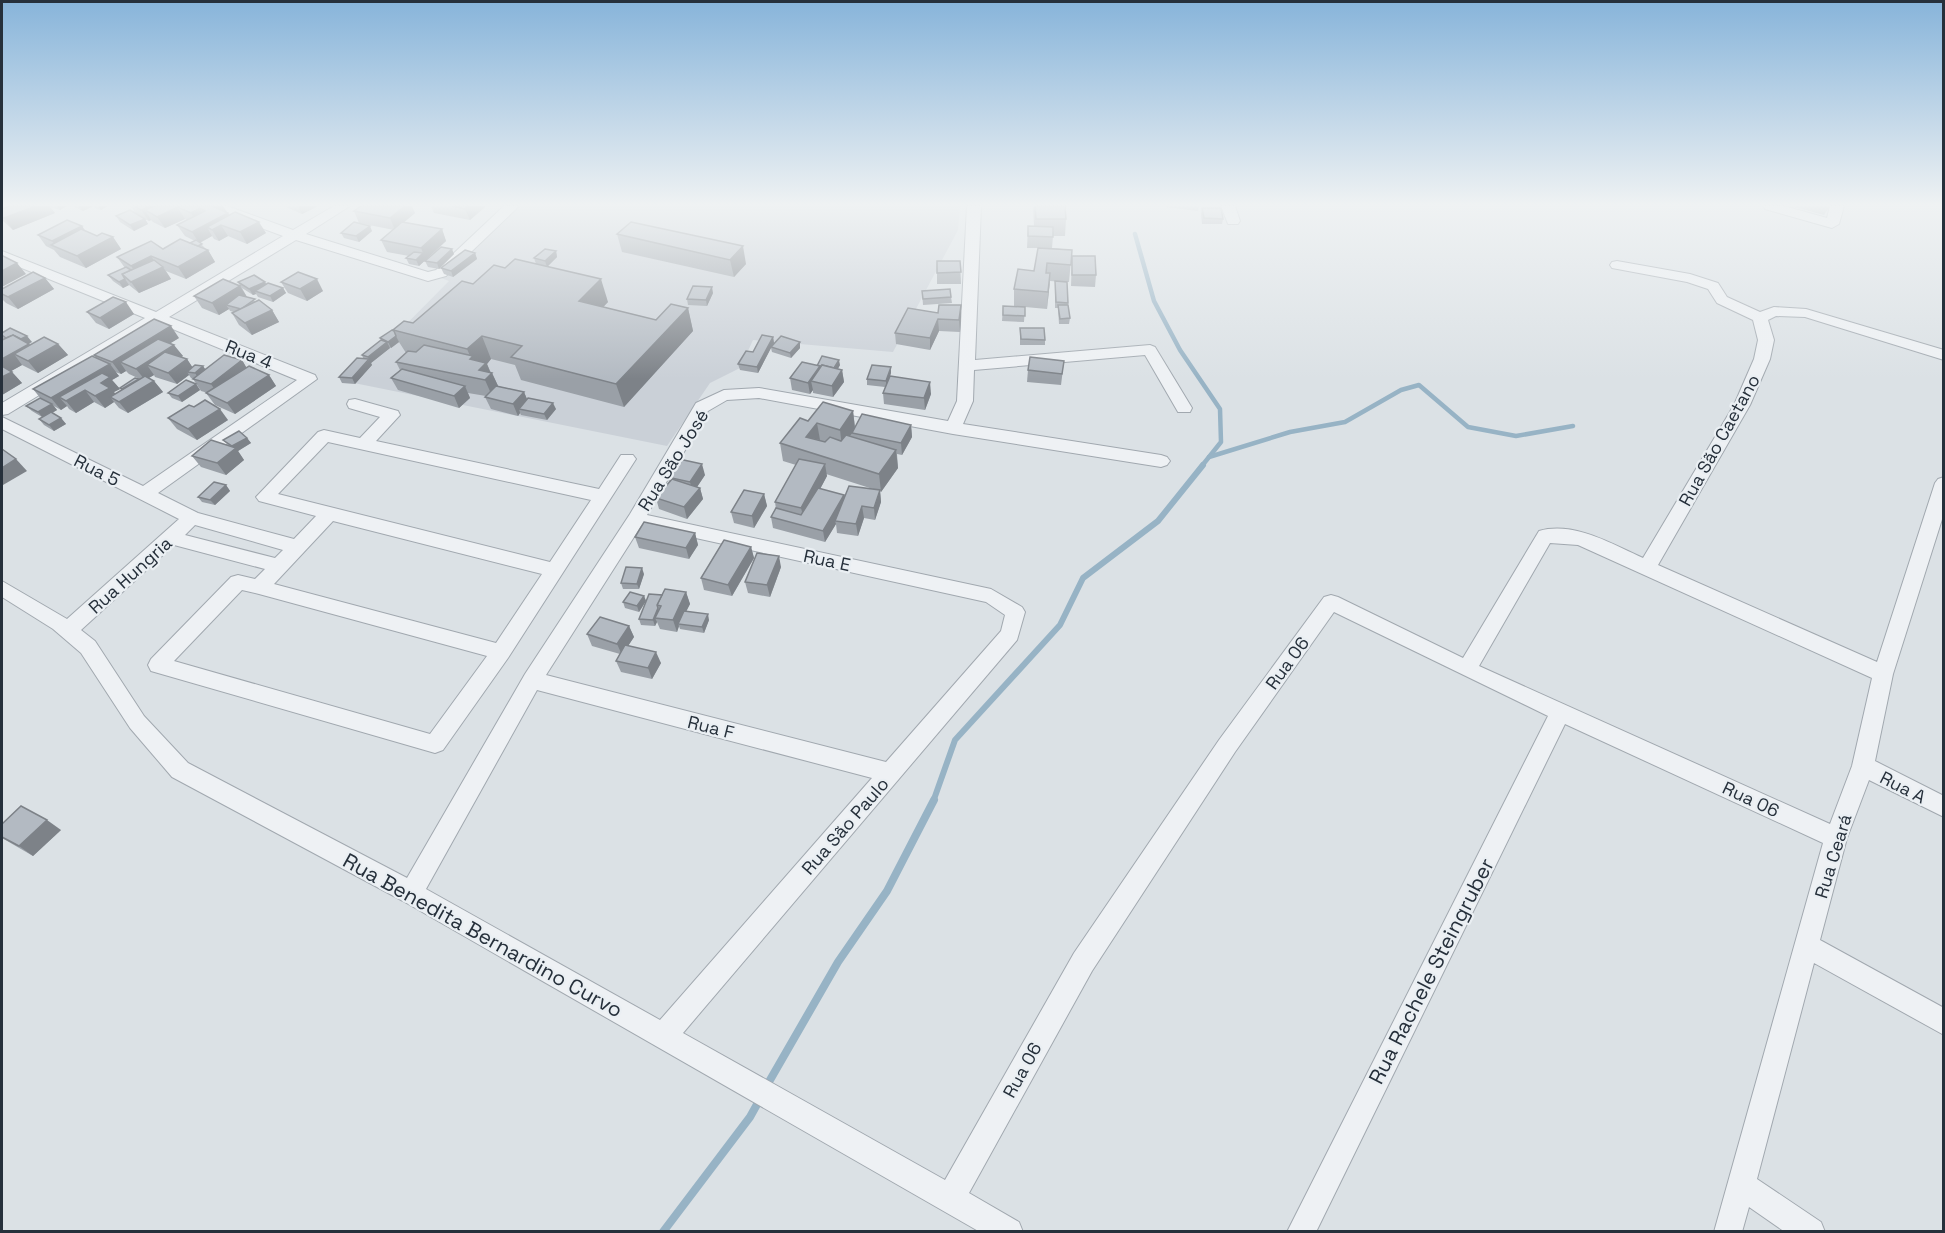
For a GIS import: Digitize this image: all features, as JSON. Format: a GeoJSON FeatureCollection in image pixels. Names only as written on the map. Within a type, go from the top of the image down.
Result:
{"type":"FeatureCollection","features":[{"type":"Feature","properties":{"kind":"street","name":"Rua 4"},"geometry":{"type":"LineString","coordinates":[[23,264],[309,379],[144,494]]}},
{"type":"Feature","properties":{"kind":"street"},"geometry":{"type":"LineString","coordinates":[[2,410],[247,264]]}},
{"type":"Feature","properties":{"kind":"street"},"geometry":{"type":"LineString","coordinates":[[385,264],[428,277],[441,273],[451,264]]}},
{"type":"Feature","properties":{"kind":"street"},"geometry":{"type":"LineString","coordinates":[[953,428],[965,401],[971,264]]}},
{"type":"Feature","properties":{"kind":"street"},"geometry":{"type":"LineString","coordinates":[[1617,265],[1690,278],[1713,286],[1722,300],[1760,318],[1774,311],[1806,313],[1944,355]]}},
{"type":"Feature","properties":{"kind":"street","name":"Rua São Caetano"},"geometry":{"type":"LineString","coordinates":[[1647,567],[1742,405],[1762,359],[1766,340],[1760,318]]}},
{"type":"Feature","properties":{"kind":"street"},"geometry":{"type":"LineString","coordinates":[[967,366],[1150,350],[1184,408]]}},
{"type":"Feature","properties":{"kind":"street","name":"Rua São José"},"geometry":{"type":"LineString","coordinates":[[411,893],[532,680],[636,519],[702,407],[724,394],[759,393],[953,428],[1161,461]]}},
{"type":"Feature","properties":{"kind":"street"},"geometry":{"type":"LineString","coordinates":[[355,404],[392,415],[364,444]]}},
{"type":"Feature","properties":{"kind":"street","name":"Rua 5"},"geometry":{"type":"LineString","coordinates":[[2,422],[192,518],[297,548]]}},
{"type":"Feature","properties":{"kind":"street"},"geometry":{"type":"LineString","coordinates":[[555,570],[265,497],[324,435],[604,496]]}},
{"type":"Feature","properties":{"kind":"street"},"geometry":{"type":"LineString","coordinates":[[501,651],[238,582],[158,665],[435,744],[501,651],[627,459]]}},
{"type":"Feature","properties":{"kind":"street","name":"Rua Ceará"},"geometry":{"type":"LineString","coordinates":[[1728,1232],[1836,838],[1863,766],[1883,674],[1944,483]]}},
{"type":"Feature","properties":{"kind":"street"},"geometry":{"type":"LineString","coordinates":[[259,587],[330,513]]}},
{"type":"Feature","properties":{"kind":"street","name":"Rua Hungria"},"geometry":{"type":"LineString","coordinates":[[67,631],[192,518]]}},
{"type":"Feature","properties":{"kind":"street","name":"Rua E"},"geometry":{"type":"LineString","coordinates":[[636,519],[991,596],[1015,612]]}},
{"type":"Feature","properties":{"kind":"street"},"geometry":{"type":"LineString","coordinates":[[1467,669],[1545,536],[1580,538],[1883,674]]}},
{"type":"Feature","properties":{"kind":"street"},"geometry":{"type":"LineString","coordinates":[[171,538],[279,566]]}},
{"type":"Feature","properties":{"kind":"street","name":"Rua Benedita Bernardino Curvo"},"geometry":{"type":"LineString","coordinates":[[2,588],[88,647],[137,722],[180,770],[411,893],[1009,1232]]}},
{"type":"Feature","properties":{"kind":"street","name":"Rua 06"},"geometry":{"type":"LineString","coordinates":[[950,1199],[1083,962],[1227,746],[1331,602],[1467,669],[1836,838]]}},
{"type":"Feature","properties":{"kind":"street","name":"Rua São Paulo"},"geometry":{"type":"LineString","coordinates":[[664,1035],[1010,634],[1015,612]]}},
{"type":"Feature","properties":{"kind":"street","name":"Rua F"},"geometry":{"type":"LineString","coordinates":[[532,680],[891,773]]}},
{"type":"Feature","properties":{"kind":"street","name":"Rua Rachele Steingruber"},"geometry":{"type":"LineString","coordinates":[[1301,1232],[1561,711]]}},
{"type":"Feature","properties":{"kind":"street","name":"Rua A"},"geometry":{"type":"LineString","coordinates":[[1863,766],[1944,807]]}},
{"type":"Feature","properties":{"kind":"street"},"geometry":{"type":"LineString","coordinates":[[1806,945],[1944,1022]]}},
{"type":"Feature","properties":{"kind":"street"},"geometry":{"type":"LineString","coordinates":[[1741,1185],[1810,1232]]}},
{"type":"Feature","properties":{"kind":"shaded area"},"geometry":{"type":"Polygon","coordinates":[[[445,264],[940,264],[893,352],[753,340],[740,368],[710,383],[667,446],[349,382],[449,281],[433,275],[445,264]]]}},
{"type":"Feature","properties":{"kind":"building"},"geometry":{"type":"Polygon","coordinates":[[[2,264],[16,264],[2,271],[2,264]]]}},
{"type":"Feature","properties":{"kind":"building"},"geometry":{"type":"Polygon","coordinates":[[[146,264],[159,264],[163,267],[131,282],[122,274],[146,264]]]}},
{"type":"Feature","properties":{"kind":"building"},"geometry":{"type":"Polygon","coordinates":[[[170,264],[184,264],[178,267],[170,264]]]}},
{"type":"Feature","properties":{"kind":"building"},"geometry":{"type":"Polygon","coordinates":[[[447,264],[461,264],[451,271],[441,268],[447,264]]]}},
{"type":"Feature","properties":{"kind":"building"},"geometry":{"type":"Polygon","coordinates":[[[510,264],[535,264],[601,279],[579,301],[656,320],[671,304],[688,308],[616,384],[511,357],[522,346],[482,336],[467,349],[393,330],[404,321],[413,323],[462,281],[473,284],[494,265],[505,268],[510,264]]]}},
{"type":"Feature","properties":{"kind":"building"},"geometry":{"type":"Polygon","coordinates":[[[937,264],[960,264],[961,272],[937,273],[937,264]]]}},
{"type":"Feature","properties":{"kind":"building"},"geometry":{"type":"Polygon","coordinates":[[[1035,264],[1047,264],[1046,273],[1050,273],[1048,292],[1014,289],[1018,269],[1034,271],[1035,264]]]}},
{"type":"Feature","properties":{"kind":"building"},"geometry":{"type":"Polygon","coordinates":[[[1072,264],[1095,264],[1096,275],[1072,275],[1072,264]]]}},
{"type":"Feature","properties":{"kind":"building"},"geometry":{"type":"Polygon","coordinates":[[[126,267],[131,270],[122,274],[125,279],[119,282],[108,275],[126,267]]]}},
{"type":"Feature","properties":{"kind":"building"},"geometry":{"type":"Polygon","coordinates":[[[33,272],[45,278],[8,297],[2,294],[2,289],[33,272]]]}},
{"type":"Feature","properties":{"kind":"building"},"geometry":{"type":"Polygon","coordinates":[[[298,272],[317,279],[300,289],[281,282],[298,272]]]}},
{"type":"Feature","properties":{"kind":"building"},"geometry":{"type":"Polygon","coordinates":[[[254,275],[265,282],[249,289],[238,282],[254,275]]]}},
{"type":"Feature","properties":{"kind":"building"},"geometry":{"type":"Polygon","coordinates":[[[223,279],[240,286],[212,303],[194,296],[223,279]]]}},
{"type":"Feature","properties":{"kind":"building"},"geometry":{"type":"Polygon","coordinates":[[[1055,281],[1067,282],[1068,303],[1056,302],[1055,281]]]}},
{"type":"Feature","properties":{"kind":"building"},"geometry":{"type":"Polygon","coordinates":[[[268,283],[283,288],[270,296],[255,291],[268,283]]]}},
{"type":"Feature","properties":{"kind":"building"},"geometry":{"type":"Polygon","coordinates":[[[693,286],[712,287],[706,300],[687,299],[693,286]]]}},
{"type":"Feature","properties":{"kind":"building"},"geometry":{"type":"Polygon","coordinates":[[[950,289],[951,297],[923,299],[922,291],[950,289]]]}},
{"type":"Feature","properties":{"kind":"building"},"geometry":{"type":"Polygon","coordinates":[[[239,295],[255,299],[241,309],[226,305],[239,295]]]}},
{"type":"Feature","properties":{"kind":"building"},"geometry":{"type":"Polygon","coordinates":[[[113,297],[126,302],[100,318],[87,312],[113,297]]]}},
{"type":"Feature","properties":{"kind":"building"},"geometry":{"type":"Polygon","coordinates":[[[259,300],[272,310],[245,323],[232,313],[259,300]]]}},
{"type":"Feature","properties":{"kind":"building"},"geometry":{"type":"Polygon","coordinates":[[[939,305],[961,305],[959,320],[938,319],[930,338],[895,333],[908,308],[938,313],[939,305]]]}},
{"type":"Feature","properties":{"kind":"building"},"geometry":{"type":"Polygon","coordinates":[[[1058,305],[1068,305],[1070,318],[1060,319],[1058,305]]]}},
{"type":"Feature","properties":{"kind":"building"},"geometry":{"type":"Polygon","coordinates":[[[1003,306],[1025,307],[1025,316],[1003,315],[1003,306]]]}},
{"type":"Feature","properties":{"kind":"building"},"geometry":{"type":"Polygon","coordinates":[[[154,319],[171,326],[112,362],[94,355],[154,319]]]}},
{"type":"Feature","properties":{"kind":"building"},"geometry":{"type":"Polygon","coordinates":[[[10,328],[27,336],[21,339],[13,335],[6,338],[2,333],[10,328]]]}},
{"type":"Feature","properties":{"kind":"building"},"geometry":{"type":"Polygon","coordinates":[[[1020,328],[1044,328],[1045,340],[1021,339],[1020,328]]]}},
{"type":"Feature","properties":{"kind":"building"},"geometry":{"type":"Polygon","coordinates":[[[392,330],[396,336],[388,342],[380,338],[392,330]]]}},
{"type":"Feature","properties":{"kind":"building"},"geometry":{"type":"Polygon","coordinates":[[[13,335],[29,344],[2,359],[2,340],[13,335]]]}},
{"type":"Feature","properties":{"kind":"building"},"geometry":{"type":"Polygon","coordinates":[[[762,335],[773,337],[757,367],[738,364],[746,351],[753,352],[762,335]]]}},
{"type":"Feature","properties":{"kind":"building"},"geometry":{"type":"Polygon","coordinates":[[[781,336],[800,342],[790,353],[771,347],[781,336]]]}},
{"type":"Feature","properties":{"kind":"building"},"geometry":{"type":"Polygon","coordinates":[[[44,337],[58,344],[28,361],[14,354],[44,337]]]}},
{"type":"Feature","properties":{"kind":"building"},"geometry":{"type":"Polygon","coordinates":[[[158,339],[174,345],[136,369],[120,362],[158,339]]]}},
{"type":"Feature","properties":{"kind":"building"},"geometry":{"type":"Polygon","coordinates":[[[381,340],[387,342],[368,357],[362,355],[381,340]]]}},
{"type":"Feature","properties":{"kind":"building"},"geometry":{"type":"Polygon","coordinates":[[[424,345],[473,356],[470,359],[486,363],[479,370],[492,373],[485,380],[396,362],[408,351],[416,352],[424,345]]]}},
{"type":"Feature","properties":{"kind":"building"},"geometry":{"type":"Polygon","coordinates":[[[165,352],[187,359],[168,373],[147,365],[165,352]]]}},
{"type":"Feature","properties":{"kind":"building"},"geometry":{"type":"Polygon","coordinates":[[[224,355],[242,360],[211,384],[193,379],[224,355]]]}},
{"type":"Feature","properties":{"kind":"building"},"geometry":{"type":"Polygon","coordinates":[[[92,356],[110,364],[51,398],[33,389],[92,356]]]}},
{"type":"Feature","properties":{"kind":"building"},"geometry":{"type":"Polygon","coordinates":[[[822,356],[839,360],[834,368],[817,366],[822,356]]]}},
{"type":"Feature","properties":{"kind":"building"},"geometry":{"type":"Polygon","coordinates":[[[1030,357],[1064,361],[1062,374],[1028,370],[1030,357]]]}},
{"type":"Feature","properties":{"kind":"building"},"geometry":{"type":"Polygon","coordinates":[[[357,358],[369,359],[352,378],[339,377],[357,358]]]}},
{"type":"Feature","properties":{"kind":"building"},"geometry":{"type":"Polygon","coordinates":[[[802,362],[820,366],[808,383],[790,378],[802,362]]]}},
{"type":"Feature","properties":{"kind":"building"},"geometry":{"type":"Polygon","coordinates":[[[195,365],[203,366],[195,373],[187,372],[195,365]]]}},
{"type":"Feature","properties":{"kind":"building"},"geometry":{"type":"Polygon","coordinates":[[[822,365],[842,370],[832,386],[811,381],[822,365]]]}},
{"type":"Feature","properties":{"kind":"building"},"geometry":{"type":"Polygon","coordinates":[[[872,365],[891,367],[886,381],[867,379],[872,365]]]}},
{"type":"Feature","properties":{"kind":"building"},"geometry":{"type":"Polygon","coordinates":[[[2,366],[12,372],[2,377],[2,366]]]}},
{"type":"Feature","properties":{"kind":"building"},"geometry":{"type":"Polygon","coordinates":[[[249,366],[269,375],[227,403],[206,393],[249,366]]]}},
{"type":"Feature","properties":{"kind":"building"},"geometry":{"type":"Polygon","coordinates":[[[402,369],[465,386],[454,396],[391,378],[402,369]]]}},
{"type":"Feature","properties":{"kind":"building"},"geometry":{"type":"Polygon","coordinates":[[[102,373],[110,377],[101,383],[110,388],[95,396],[85,390],[66,401],[59,397],[102,373]]]}},
{"type":"Feature","properties":{"kind":"building"},"geometry":{"type":"Polygon","coordinates":[[[145,376],[154,381],[119,402],[110,397],[145,376]]]}},
{"type":"Feature","properties":{"kind":"building"},"geometry":{"type":"Polygon","coordinates":[[[890,376],[930,382],[924,398],[883,393],[890,376]]]}},
{"type":"Feature","properties":{"kind":"building"},"geometry":{"type":"Polygon","coordinates":[[[135,378],[139,379],[120,388],[135,378]]]}},
{"type":"Feature","properties":{"kind":"building"},"geometry":{"type":"Polygon","coordinates":[[[186,380],[196,384],[178,396],[168,393],[186,380]]]}},
{"type":"Feature","properties":{"kind":"building"},"geometry":{"type":"Polygon","coordinates":[[[496,386],[524,392],[513,404],[485,397],[496,386]]]}},
{"type":"Feature","properties":{"kind":"building"},"geometry":{"type":"Polygon","coordinates":[[[40,398],[52,404],[38,412],[26,406],[40,398]]]}},
{"type":"Feature","properties":{"kind":"building"},"geometry":{"type":"Polygon","coordinates":[[[528,398],[553,403],[544,414],[519,409],[528,398]]]}},
{"type":"Feature","properties":{"kind":"building"},"geometry":{"type":"Polygon","coordinates":[[[205,400],[220,409],[188,429],[168,418],[189,405],[194,407],[205,400]]]}},
{"type":"Feature","properties":{"kind":"building"},"geometry":{"type":"Polygon","coordinates":[[[823,402],[853,411],[840,430],[817,423],[806,437],[825,442],[830,437],[841,441],[846,435],[896,450],[879,474],[780,443],[800,418],[808,421],[823,402]]]}},
{"type":"Feature","properties":{"kind":"building"},"geometry":{"type":"Polygon","coordinates":[[[51,412],[61,418],[49,425],[39,419],[51,412]]]}},
{"type":"Feature","properties":{"kind":"building"},"geometry":{"type":"Polygon","coordinates":[[[862,414],[911,425],[901,443],[852,433],[862,414]]]}},
{"type":"Feature","properties":{"kind":"building"},"geometry":{"type":"Polygon","coordinates":[[[239,431],[247,438],[232,446],[223,440],[239,431]]]}},
{"type":"Feature","properties":{"kind":"building"},"geometry":{"type":"Polygon","coordinates":[[[211,440],[236,448],[217,463],[192,456],[211,440]]]}},
{"type":"Feature","properties":{"kind":"building"},"geometry":{"type":"Polygon","coordinates":[[[2,449],[16,459],[2,468],[2,449]]]}},
{"type":"Feature","properties":{"kind":"building"},"geometry":{"type":"Polygon","coordinates":[[[679,459],[702,464],[690,482],[667,477],[679,459]]]}},
{"type":"Feature","properties":{"kind":"building"},"geometry":{"type":"Polygon","coordinates":[[[799,459],[825,464],[801,508],[775,502],[799,459]]]}},
{"type":"Feature","properties":{"kind":"building"},"geometry":{"type":"Polygon","coordinates":[[[672,479],[700,488],[684,507],[656,498],[672,479]]]}},
{"type":"Feature","properties":{"kind":"building"},"geometry":{"type":"Polygon","coordinates":[[[214,482],[226,485],[210,500],[198,497],[214,482]]]}},
{"type":"Feature","properties":{"kind":"building"},"geometry":{"type":"Polygon","coordinates":[[[849,486],[880,490],[874,508],[862,506],[856,524],[835,521],[849,486]]]}},
{"type":"Feature","properties":{"kind":"building"},"geometry":{"type":"Polygon","coordinates":[[[818,488],[844,495],[823,531],[771,517],[776,508],[801,515],[818,488]]]}},
{"type":"Feature","properties":{"kind":"building"},"geometry":{"type":"Polygon","coordinates":[[[744,490],[764,494],[752,516],[731,512],[744,490]]]}},
{"type":"Feature","properties":{"kind":"building"},"geometry":{"type":"Polygon","coordinates":[[[644,522],[695,533],[686,548],[635,537],[644,522]]]}},
{"type":"Feature","properties":{"kind":"building"},"geometry":{"type":"Polygon","coordinates":[[[724,540],[751,547],[728,585],[701,578],[724,540]]]}},
{"type":"Feature","properties":{"kind":"building"},"geometry":{"type":"Polygon","coordinates":[[[757,553],[779,556],[767,585],[745,582],[757,553]]]}},
{"type":"Feature","properties":{"kind":"building"},"geometry":{"type":"Polygon","coordinates":[[[626,567],[642,568],[637,584],[621,583],[626,567]]]}},
{"type":"Feature","properties":{"kind":"building"},"geometry":{"type":"Polygon","coordinates":[[[665,589],[686,592],[673,620],[655,618],[661,606],[657,605],[665,589]]]}},
{"type":"Feature","properties":{"kind":"building"},"geometry":{"type":"Polygon","coordinates":[[[630,592],[644,596],[637,606],[623,602],[630,592]]]}},
{"type":"Feature","properties":{"kind":"building"},"geometry":{"type":"Polygon","coordinates":[[[649,594],[662,595],[657,605],[658,608],[653,620],[639,619],[649,594]]]}},
{"type":"Feature","properties":{"kind":"building"},"geometry":{"type":"Polygon","coordinates":[[[684,611],[708,614],[702,627],[678,624],[684,611]]]}},
{"type":"Feature","properties":{"kind":"building"},"geometry":{"type":"Polygon","coordinates":[[[600,617],[629,626],[617,644],[587,634],[600,617]]]}},
{"type":"Feature","properties":{"kind":"building"},"geometry":{"type":"Polygon","coordinates":[[[625,645],[656,652],[648,668],[616,661],[625,645]]]}},
{"type":"Feature","properties":{"kind":"building"},"geometry":{"type":"Polygon","coordinates":[[[21,806],[47,820],[19,846],[2,837],[2,824],[21,806]]]}},
{"type":"Feature","properties":{"kind":"waterway"},"geometry":{"type":"LineString","coordinates":[[1143,264],[1154,301],[1180,350],[1220,409],[1221,442],[1209,457]]}},
{"type":"Feature","properties":{"kind":"waterway"},"geometry":{"type":"LineString","coordinates":[[1209,457],[1290,432],[1345,422],[1401,390],[1419,385],[1468,427],[1516,436],[1573,426]]}},
{"type":"Feature","properties":{"kind":"waterway"},"geometry":{"type":"LineString","coordinates":[[1201,467],[1209,457]]}},
{"type":"Feature","properties":{"kind":"waterway"},"geometry":{"type":"LineString","coordinates":[[933,802],[955,740],[1060,625],[1083,578],[1158,521],[1203,465]]}},
{"type":"Feature","properties":{"kind":"waterway"},"geometry":{"type":"LineString","coordinates":[[766,1087],[838,962],[887,891],[933,802]]}},
{"type":"Feature","properties":{"kind":"waterway"},"geometry":{"type":"LineString","coordinates":[[663,1232],[750,1117],[760,1099]]}}]}
